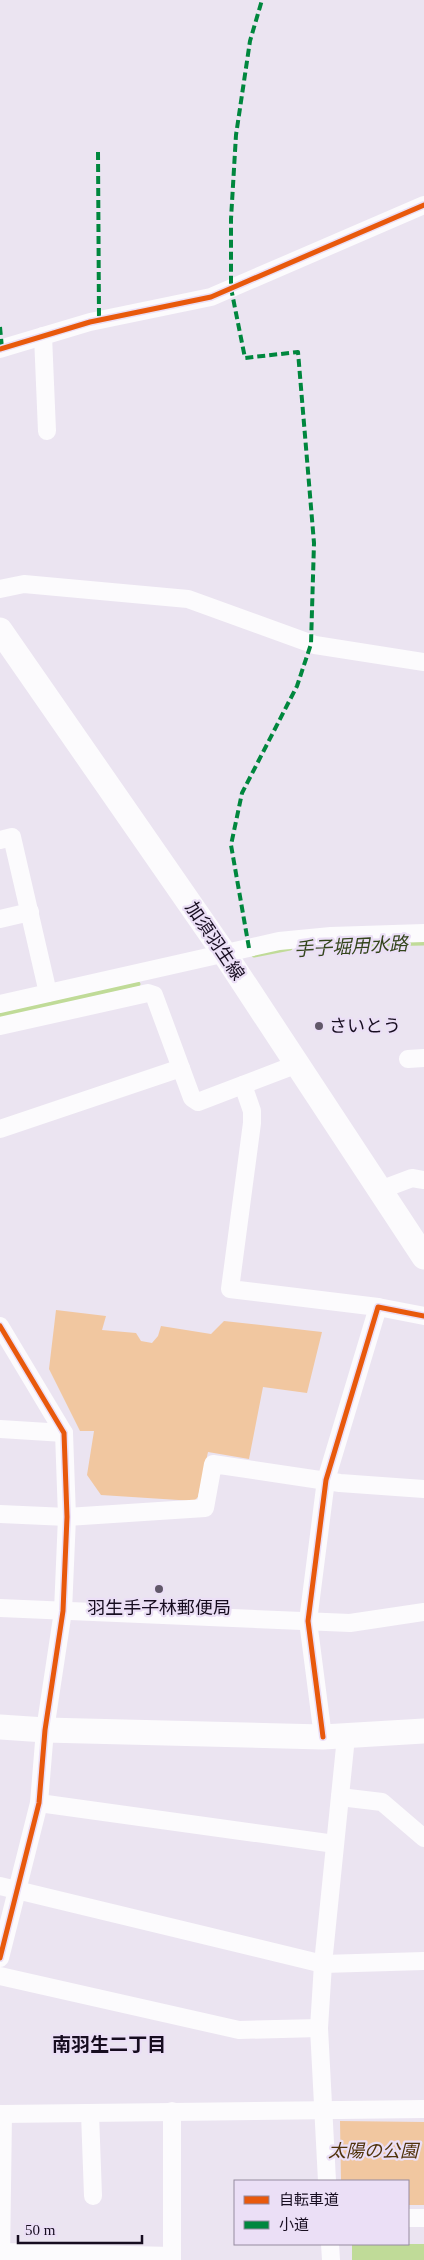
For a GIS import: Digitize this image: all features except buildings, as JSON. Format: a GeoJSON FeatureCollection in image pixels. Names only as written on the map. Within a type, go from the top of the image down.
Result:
{"type":"FeatureCollection","features":[{"type":"Feature","properties":{"kind":"main road","name":"加須羽生線"},"geometry":{"type":"LineString","coordinates":[[0,630],[224,953],[424,1257]]}},
{"type":"Feature","properties":{"kind":"main road"},"geometry":{"type":"LineString","coordinates":[[0,1726],[45,1730],[334,1737],[424,1731]]}},
{"type":"Feature","properties":{"kind":"street"},"geometry":{"type":"LineString","coordinates":[[0,349],[90,322],[211,297],[424,205]]}},
{"type":"Feature","properties":{"kind":"street"},"geometry":{"type":"LineString","coordinates":[[43,336],[47,431]]}},
{"type":"Feature","properties":{"kind":"street"},"geometry":{"type":"LineString","coordinates":[[0,589],[24,584],[188,599],[315,645],[424,662]]}},
{"type":"Feature","properties":{"kind":"street"},"geometry":{"type":"LineString","coordinates":[[0,840],[12,837],[48,993]]}},
{"type":"Feature","properties":{"kind":"street"},"geometry":{"type":"LineString","coordinates":[[0,919],[30,912]]}},
{"type":"Feature","properties":{"kind":"street"},"geometry":{"type":"LineString","coordinates":[[0,1004],[279,941],[322,937],[424,933]]}},
{"type":"Feature","properties":{"kind":"street"},"geometry":{"type":"LineString","coordinates":[[0,1026],[148,992],[154,995],[192,1098],[198,1102],[287,1068],[295,1061]]}},
{"type":"Feature","properties":{"kind":"street"},"geometry":{"type":"LineString","coordinates":[[0,1129],[181,1068]]}},
{"type":"Feature","properties":{"kind":"street"},"geometry":{"type":"LineString","coordinates":[[243,1085],[252,1111],[252,1123],[230,1289],[378,1306],[424,1316]]}},
{"type":"Feature","properties":{"kind":"street"},"geometry":{"type":"LineString","coordinates":[[380,1190],[412,1178],[424,1180]]}},
{"type":"Feature","properties":{"kind":"street"},"geometry":{"type":"LineString","coordinates":[[327,2180],[319,2028],[323,1964],[340,1797],[334,1737],[308,1621],[326,1480],[378,1306]]}},
{"type":"Feature","properties":{"kind":"street"},"geometry":{"type":"LineString","coordinates":[[0,1326],[64,1433],[67,1517],[62,1611],[45,1730],[39,1803],[8,1887],[0,1958]]}},
{"type":"Feature","properties":{"kind":"street"},"geometry":{"type":"LineString","coordinates":[[0,1429],[64,1433]]}},
{"type":"Feature","properties":{"kind":"street"},"geometry":{"type":"LineString","coordinates":[[0,1514],[67,1517],[205,1508],[213,1464],[340,1483],[424,1488]]}},
{"type":"Feature","properties":{"kind":"street"},"geometry":{"type":"LineString","coordinates":[[0,1608],[350,1623],[424,1612]]}},
{"type":"Feature","properties":{"kind":"street"},"geometry":{"type":"LineString","coordinates":[[340,1797],[382,1802],[424,1838]]}},
{"type":"Feature","properties":{"kind":"street"},"geometry":{"type":"LineString","coordinates":[[39,1803],[335,1844]]}},
{"type":"Feature","properties":{"kind":"street"},"geometry":{"type":"LineString","coordinates":[[8,1887],[323,1964],[424,1961]]}},
{"type":"Feature","properties":{"kind":"street"},"geometry":{"type":"LineString","coordinates":[[0,1976],[238,2030],[319,2028]]}},
{"type":"Feature","properties":{"kind":"street"},"geometry":{"type":"LineString","coordinates":[[172,2111],[172,2258],[1,2256],[1,2114],[172,2111],[424,2109]]}},
{"type":"Feature","properties":{"kind":"street"},"geometry":{"type":"LineString","coordinates":[[90,2112],[93,2196]]}},
{"type":"Feature","properties":{"kind":"street"},"geometry":{"type":"LineString","coordinates":[[409,2218],[424,2218]]}},
{"type":"Feature","properties":{"kind":"street"},"geometry":{"type":"LineString","coordinates":[[330,2245],[331,2260]]}},
{"type":"Feature","properties":{"kind":"green space"},"geometry":{"type":"Polygon","coordinates":[[[56,1310],[106,1316],[102,1330],[136,1333],[141,1341],[152,1343],[158,1336],[161,1326],[211,1334],[224,1321],[322,1332],[307,1393],[263,1387],[249,1459],[208,1452],[198,1497],[194,1501],[101,1495],[87,1475],[94,1431],[80,1431],[49,1369],[56,1310]]]}},
{"type":"Feature","properties":{"kind":"green space","name":"太陽の公園"},"geometry":{"type":"Polygon","coordinates":[[[340,2121],[424,2122],[424,2205],[409,2205],[409,2180],[341,2180],[340,2121]]]}},
{"type":"Feature","properties":{"kind":"shaded area"},"geometry":{"type":"Polygon","coordinates":[[[424,2244],[424,2260],[352,2260],[352,2245],[424,2244]]]}},
{"type":"Feature","properties":{"kind":"waterway","name":"手子堀用水路"},"geometry":{"type":"LineString","coordinates":[[328,945],[424,943]]}},
{"type":"Feature","properties":{"kind":"waterway","name":"手子堀用水路"},"geometry":{"type":"LineString","coordinates":[[254,955],[290,948]]}},
{"type":"Feature","properties":{"kind":"waterway","name":"手子堀用水路"},"geometry":{"type":"LineString","coordinates":[[0,1015],[138,984]]}},
{"type":"Feature","properties":{"kind":"marked path"},"geometry":{"type":"LineString","coordinates":[[249,948],[231,845],[242,793],[297,686],[311,644],[314,543],[298,352],[245,358],[231,288],[231,219],[236,135],[250,41],[262,0]]}},
{"type":"Feature","properties":{"kind":"marked path"},"geometry":{"type":"LineString","coordinates":[[98,152],[99,320]]}},
{"type":"Feature","properties":{"kind":"marked path"},"geometry":{"type":"LineString","coordinates":[[0,327],[2,348]]}},
{"type":"Feature","properties":{"kind":"cycle path"},"geometry":{"type":"LineString","coordinates":[[0,349],[90,322],[211,297],[424,205]]}},
{"type":"Feature","properties":{"kind":"cycle path"},"geometry":{"type":"LineString","coordinates":[[323,1737],[308,1621],[326,1480],[378,1307],[424,1316]]}},
{"type":"Feature","properties":{"kind":"cycle path"},"geometry":{"type":"LineString","coordinates":[[0,1326],[64,1433],[67,1517],[63,1611],[45,1730],[39,1803],[0,1958]]}},
{"type":"Feature","properties":{"kind":"place","name":"さいとう"},"geometry":{"type":"Point","coordinates":[319,1026]}},
{"type":"Feature","properties":{"kind":"place","name":"羽生手子林郵便局"},"geometry":{"type":"Point","coordinates":[159,1589]}},
{"type":"Feature","properties":{"kind":"district","name":"南羽生二丁目"},"geometry":{"type":"Point","coordinates":[109,2044]}}]}
